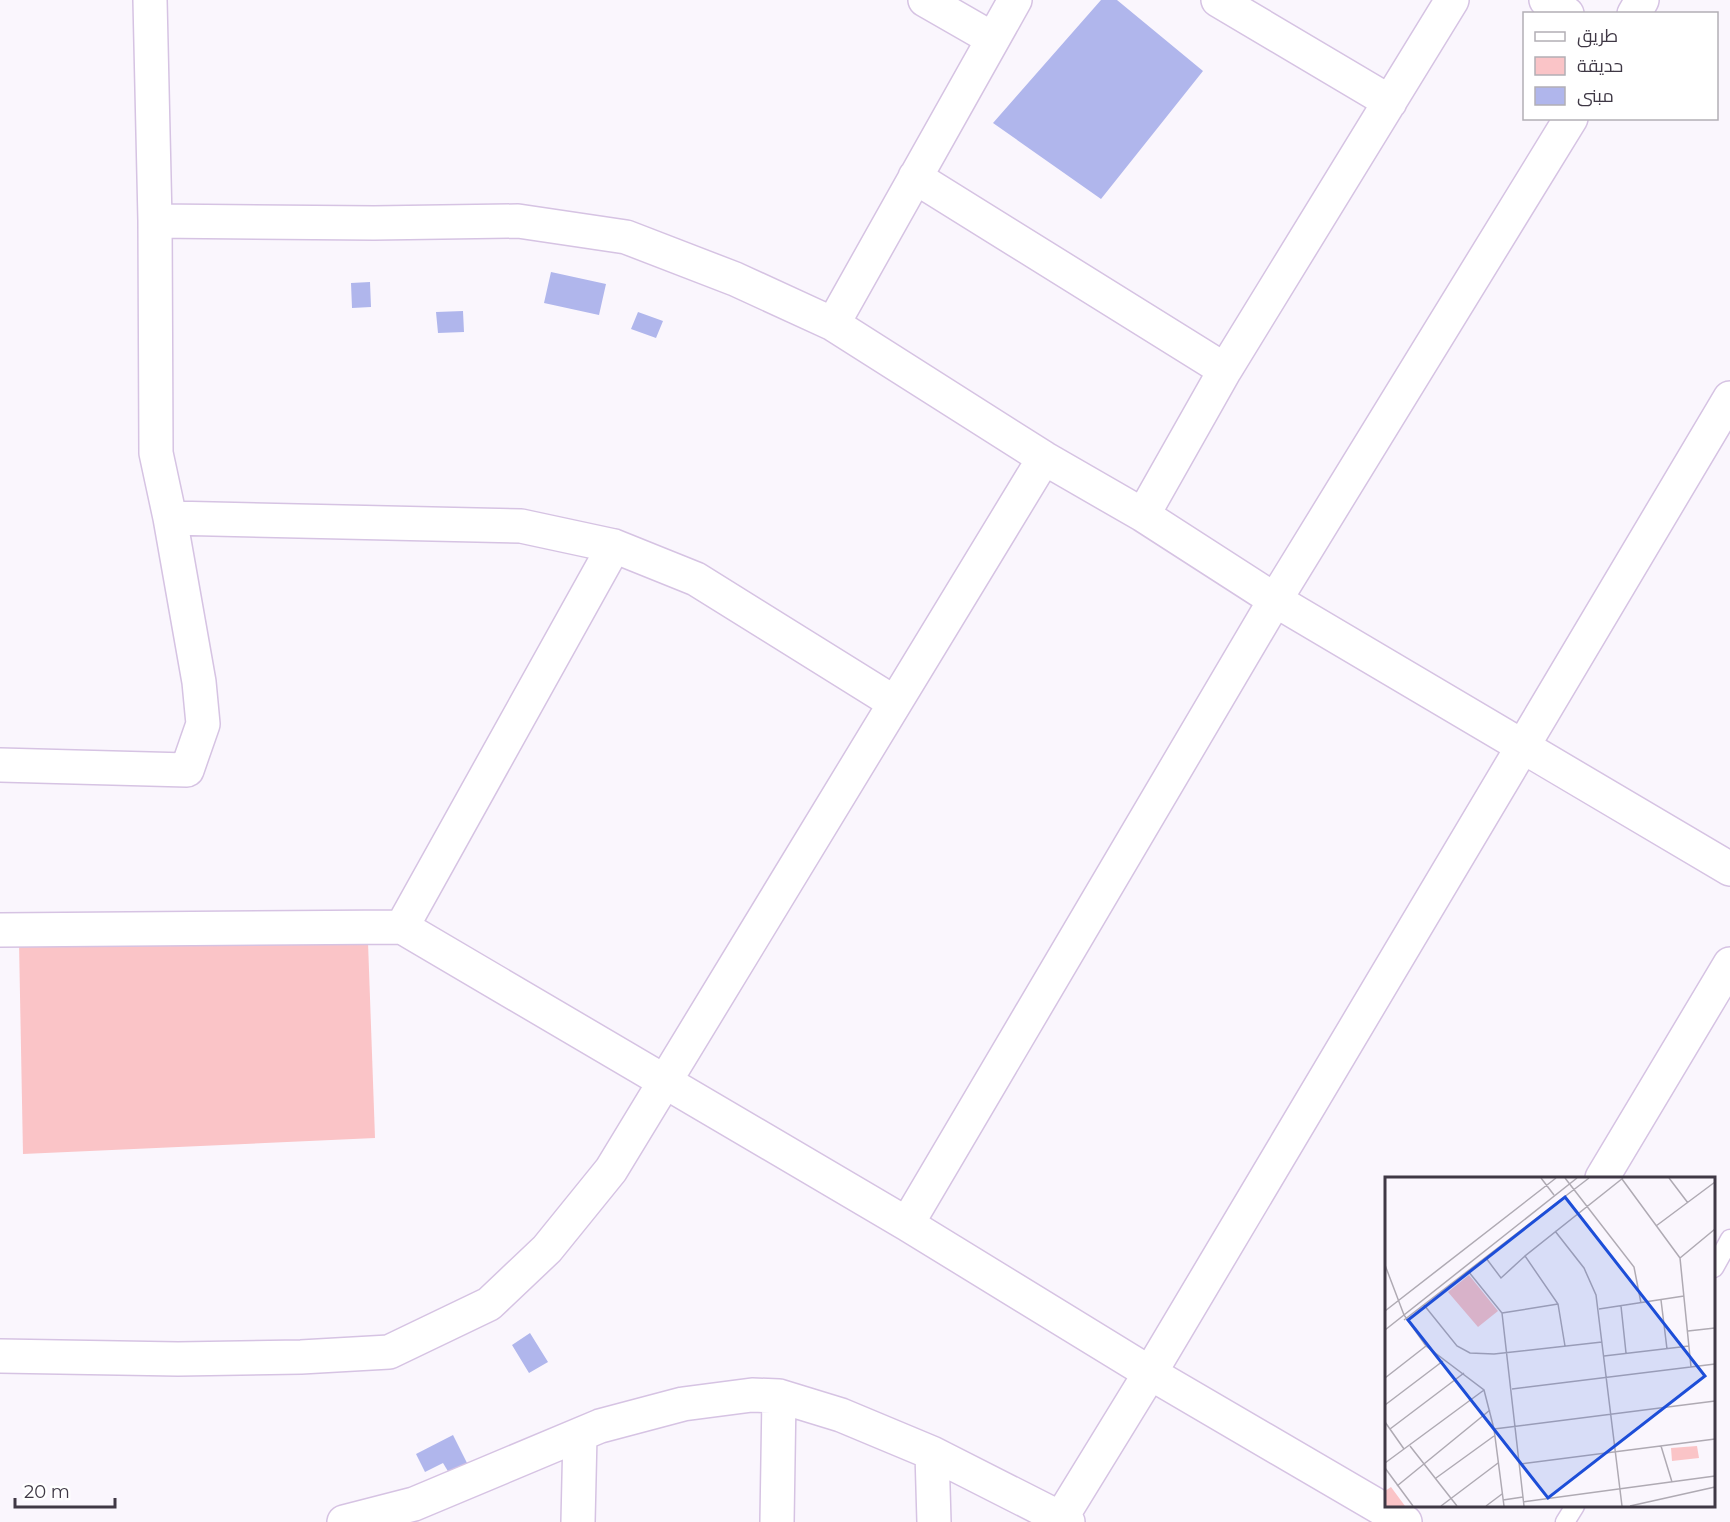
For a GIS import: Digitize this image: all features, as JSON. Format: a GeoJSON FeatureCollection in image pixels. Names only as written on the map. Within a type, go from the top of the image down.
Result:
{"type":"FeatureCollection","features":[{"type":"Feature","properties":{"kind":"street"},"geometry":{"type":"LineString","coordinates":[[0,765],[187,770],[203,724],[199,682],[156,453],[155,221],[150,0]]}},
{"type":"Feature","properties":{"kind":"street"},"geometry":{"type":"LineString","coordinates":[[925,0],[993,39]]}},
{"type":"Feature","properties":{"kind":"street"},"geometry":{"type":"LineString","coordinates":[[833,324],[1015,0]]}},
{"type":"Feature","properties":{"kind":"street"},"geometry":{"type":"LineString","coordinates":[[1218,0],[1390,102]]}},
{"type":"Feature","properties":{"kind":"street"},"geometry":{"type":"LineString","coordinates":[[1143,516],[1225,370],[1452,0]]}},
{"type":"Feature","properties":{"kind":"street"},"geometry":{"type":"LineString","coordinates":[[1546,0],[1564,12]]}},
{"type":"Feature","properties":{"kind":"street"},"geometry":{"type":"LineString","coordinates":[[907,1224],[1275,600],[1570,120]]}},
{"type":"Feature","properties":{"kind":"street"},"geometry":{"type":"LineString","coordinates":[[915,177],[1225,370]]}},
{"type":"Feature","properties":{"kind":"street"},"geometry":{"type":"LineString","coordinates":[[155,221],[374,223],[518,221],[626,237],[735,279],[833,324],[1044,458],[1143,516],[1275,600],[1730,869]]}},
{"type":"Feature","properties":{"kind":"street"},"geometry":{"type":"LineString","coordinates":[[344,1522],[413,1513],[600,1426],[682,1404],[752,1395],[779,1396],[841,1415],[932,1453],[1065,1520],[1150,1373],[1730,398]]}},
{"type":"Feature","properties":{"kind":"street"},"geometry":{"type":"LineString","coordinates":[[0,1356],[178,1359],[301,1357],[389,1352],[489,1304],[547,1249],[611,1170],[1044,458]]}},
{"type":"Feature","properties":{"kind":"street"},"geometry":{"type":"LineString","coordinates":[[170,518],[521,526],[614,546],[696,579],[895,704]]}},
{"type":"Feature","properties":{"kind":"street"},"geometry":{"type":"LineString","coordinates":[[402,927],[614,546]]}},
{"type":"Feature","properties":{"kind":"street"},"geometry":{"type":"LineString","coordinates":[[0,930],[402,927],[907,1224],[1150,1373],[1385,1505]]}},
{"type":"Feature","properties":{"kind":"street"},"geometry":{"type":"LineString","coordinates":[[1603,1177],[1730,964]]}},
{"type":"Feature","properties":{"kind":"street"},"geometry":{"type":"LineString","coordinates":[[777,1522],[779,1396]]}},
{"type":"Feature","properties":{"kind":"street"},"geometry":{"type":"LineString","coordinates":[[578,1522],[580,1436]]}},
{"type":"Feature","properties":{"kind":"street"},"geometry":{"type":"LineString","coordinates":[[932,1453],[934,1522]]}},
{"type":"Feature","properties":{"kind":"street"},"geometry":{"type":"LineString","coordinates":[[1389,1507],[1403,1515]]}},
{"type":"Feature","properties":{"kind":"lane"},"geometry":{"type":"LineString","coordinates":[[1715,1265],[1730,1239]]}},
{"type":"Feature","properties":{"kind":"lane"},"geometry":{"type":"LineString","coordinates":[[1565,1522],[1574,1507]]}},
{"type":"Feature","properties":{"kind":"green space"},"geometry":{"type":"Polygon","coordinates":[[[19,942],[368,942],[375,1138],[23,1154],[19,942]]]}},
{"type":"Feature","properties":{"kind":"building"},"geometry":{"type":"Polygon","coordinates":[[[1101,0],[1117,0],[1203,71],[1101,199],[993,123],[1101,0]]]}},
{"type":"Feature","properties":{"kind":"building"},"geometry":{"type":"Polygon","coordinates":[[[551,272],[606,284],[599,315],[544,303],[551,272]]]}},
{"type":"Feature","properties":{"kind":"building"},"geometry":{"type":"Polygon","coordinates":[[[370,282],[371,307],[352,308],[351,283],[370,282]]]}},
{"type":"Feature","properties":{"kind":"building"},"geometry":{"type":"Polygon","coordinates":[[[463,311],[464,332],[438,333],[436,312],[463,311]]]}},
{"type":"Feature","properties":{"kind":"building"},"geometry":{"type":"Polygon","coordinates":[[[638,312],[663,321],[656,338],[631,329],[638,312]]]}},
{"type":"Feature","properties":{"kind":"building"},"geometry":{"type":"Polygon","coordinates":[[[530,1333],[548,1362],[529,1373],[512,1345],[530,1333]]]}},
{"type":"Feature","properties":{"kind":"building"},"geometry":{"type":"Polygon","coordinates":[[[453,1435],[467,1463],[449,1473],[443,1463],[425,1472],[416,1454],[453,1435]]]}}]}
